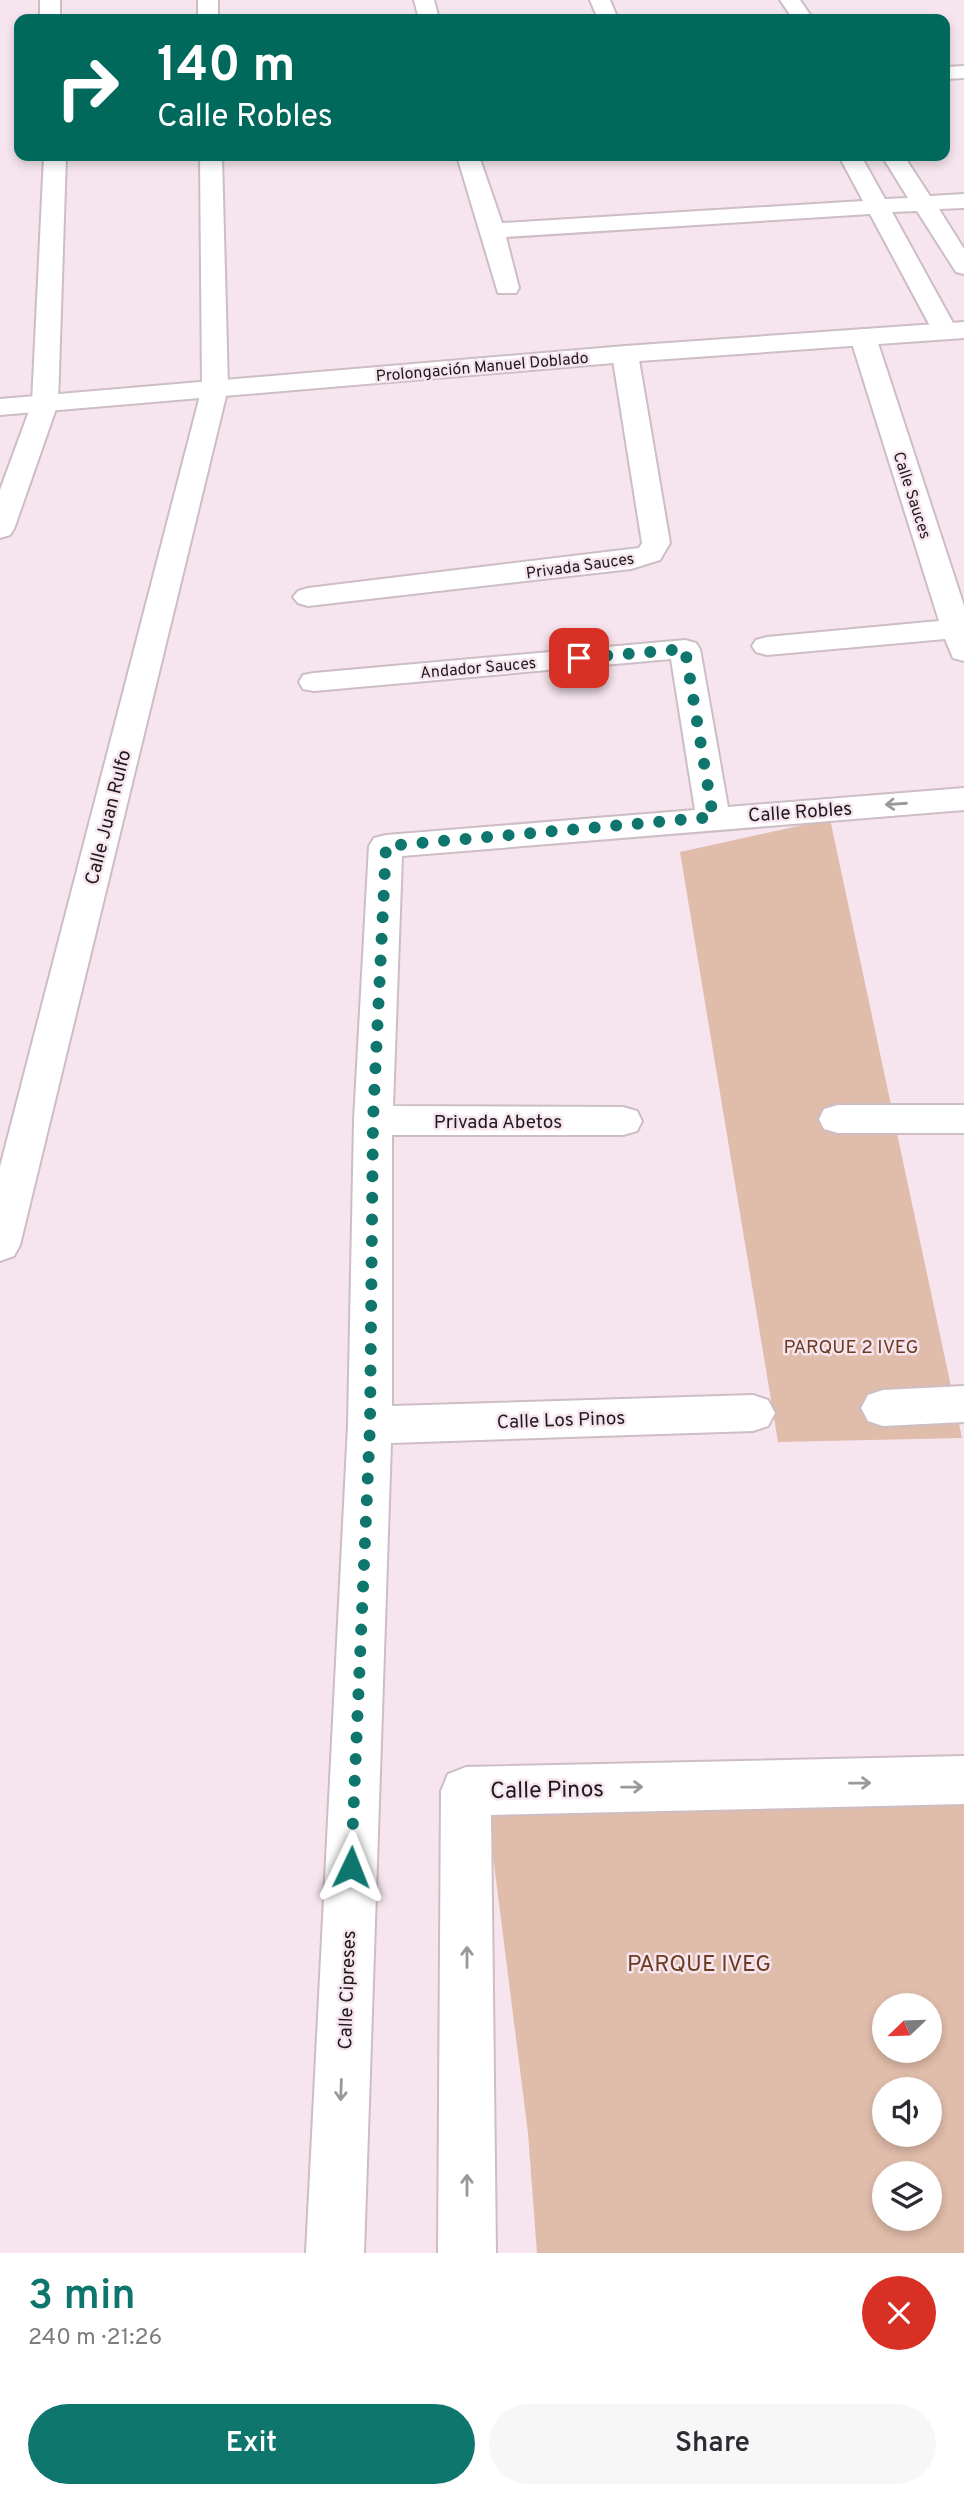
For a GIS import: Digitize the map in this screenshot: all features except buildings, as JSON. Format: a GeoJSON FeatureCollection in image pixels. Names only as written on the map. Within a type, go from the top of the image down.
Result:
{"type":"FeatureCollection","features":[{"type":"Feature","properties":{"kind":"street"},"geometry":{"type":"LineString","coordinates":[[0,528],[45,403],[55,161]]}},
{"type":"Feature","properties":{"kind":"street","name":"Calle Juan Rulfo"},"geometry":{"type":"LineString","coordinates":[[0,1245],[215,388],[211,161]]}},
{"type":"Feature","properties":{"kind":"street"},"geometry":{"type":"LineString","coordinates":[[470,161],[493,231],[507,288]]}},
{"type":"Feature","properties":{"kind":"street"},"geometry":{"type":"LineString","coordinates":[[852,161],[876,207],[954,331]]}},
{"type":"Feature","properties":{"kind":"street"},"geometry":{"type":"LineString","coordinates":[[896,161],[964,267]]}},
{"type":"Feature","properties":{"kind":"street"},"geometry":{"type":"LineString","coordinates":[[493,231],[964,201]]}},
{"type":"Feature","properties":{"kind":"street","name":"Prolongación Manuel Doblado"},"geometry":{"type":"LineString","coordinates":[[0,407],[625,354],[954,331]]}},
{"type":"Feature","properties":{"kind":"street","name":"Calle Sauces"},"geometry":{"type":"LineString","coordinates":[[863,337],[960,640]]}},
{"type":"Feature","properties":{"kind":"street","name":"Privada Sauces"},"geometry":{"type":"LineString","coordinates":[[309,597],[631,560],[650,554],[656,543],[625,354]]}},
{"type":"Feature","properties":{"kind":"street"},"geometry":{"type":"LineString","coordinates":[[767,646],[960,640]]}},
{"type":"Feature","properties":{"kind":"street","name":"Andador Sauces"},"geometry":{"type":"LineString","coordinates":[[314,682],[685,649],[713,817]]}},
{"type":"Feature","properties":{"kind":"street","name":"Calle Robles"},"geometry":{"type":"LineString","coordinates":[[386,846],[713,817],[964,799]]}},
{"type":"Feature","properties":{"kind":"street","name":"Calle Cipreses"},"geometry":{"type":"LineString","coordinates":[[335,2253],[370,1425],[373,1120],[386,846]]}},
{"type":"Feature","properties":{"kind":"street"},"geometry":{"type":"LineString","coordinates":[[838,1119],[964,1119]]}},
{"type":"Feature","properties":{"kind":"street","name":"Privada Abetos"},"geometry":{"type":"LineString","coordinates":[[373,1120],[623,1121]]}},
{"type":"Feature","properties":{"kind":"street"},"geometry":{"type":"LineString","coordinates":[[883,1408],[964,1405]]}},
{"type":"Feature","properties":{"kind":"street","name":"Calle Los Pinos"},"geometry":{"type":"LineString","coordinates":[[370,1425],[753,1413]]}},
{"type":"Feature","properties":{"kind":"street","name":"Calle Pinos"},"geometry":{"type":"LineString","coordinates":[[467,2253],[466,1791],[964,1780]]}},
{"type":"Feature","properties":{"kind":"green space","name":"PARQUE 2 IVEG"},"geometry":{"type":"Polygon","coordinates":[[[830,819],[962,1438],[778,1442],[680,852],[830,819]]]}},
{"type":"Feature","properties":{"kind":"green space","name":"PARQUE IVEG"},"geometry":{"type":"Polygon","coordinates":[[[964,1768],[964,2253],[537,2253],[528,2133],[483,1777],[964,1768]]]}},
{"type":"Feature","properties":{"kind":"route"},"geometry":{"type":"LineString","coordinates":[[351,1867],[370,1425],[373,1120],[386,846],[713,817],[685,649],[579,658]]}}]}
